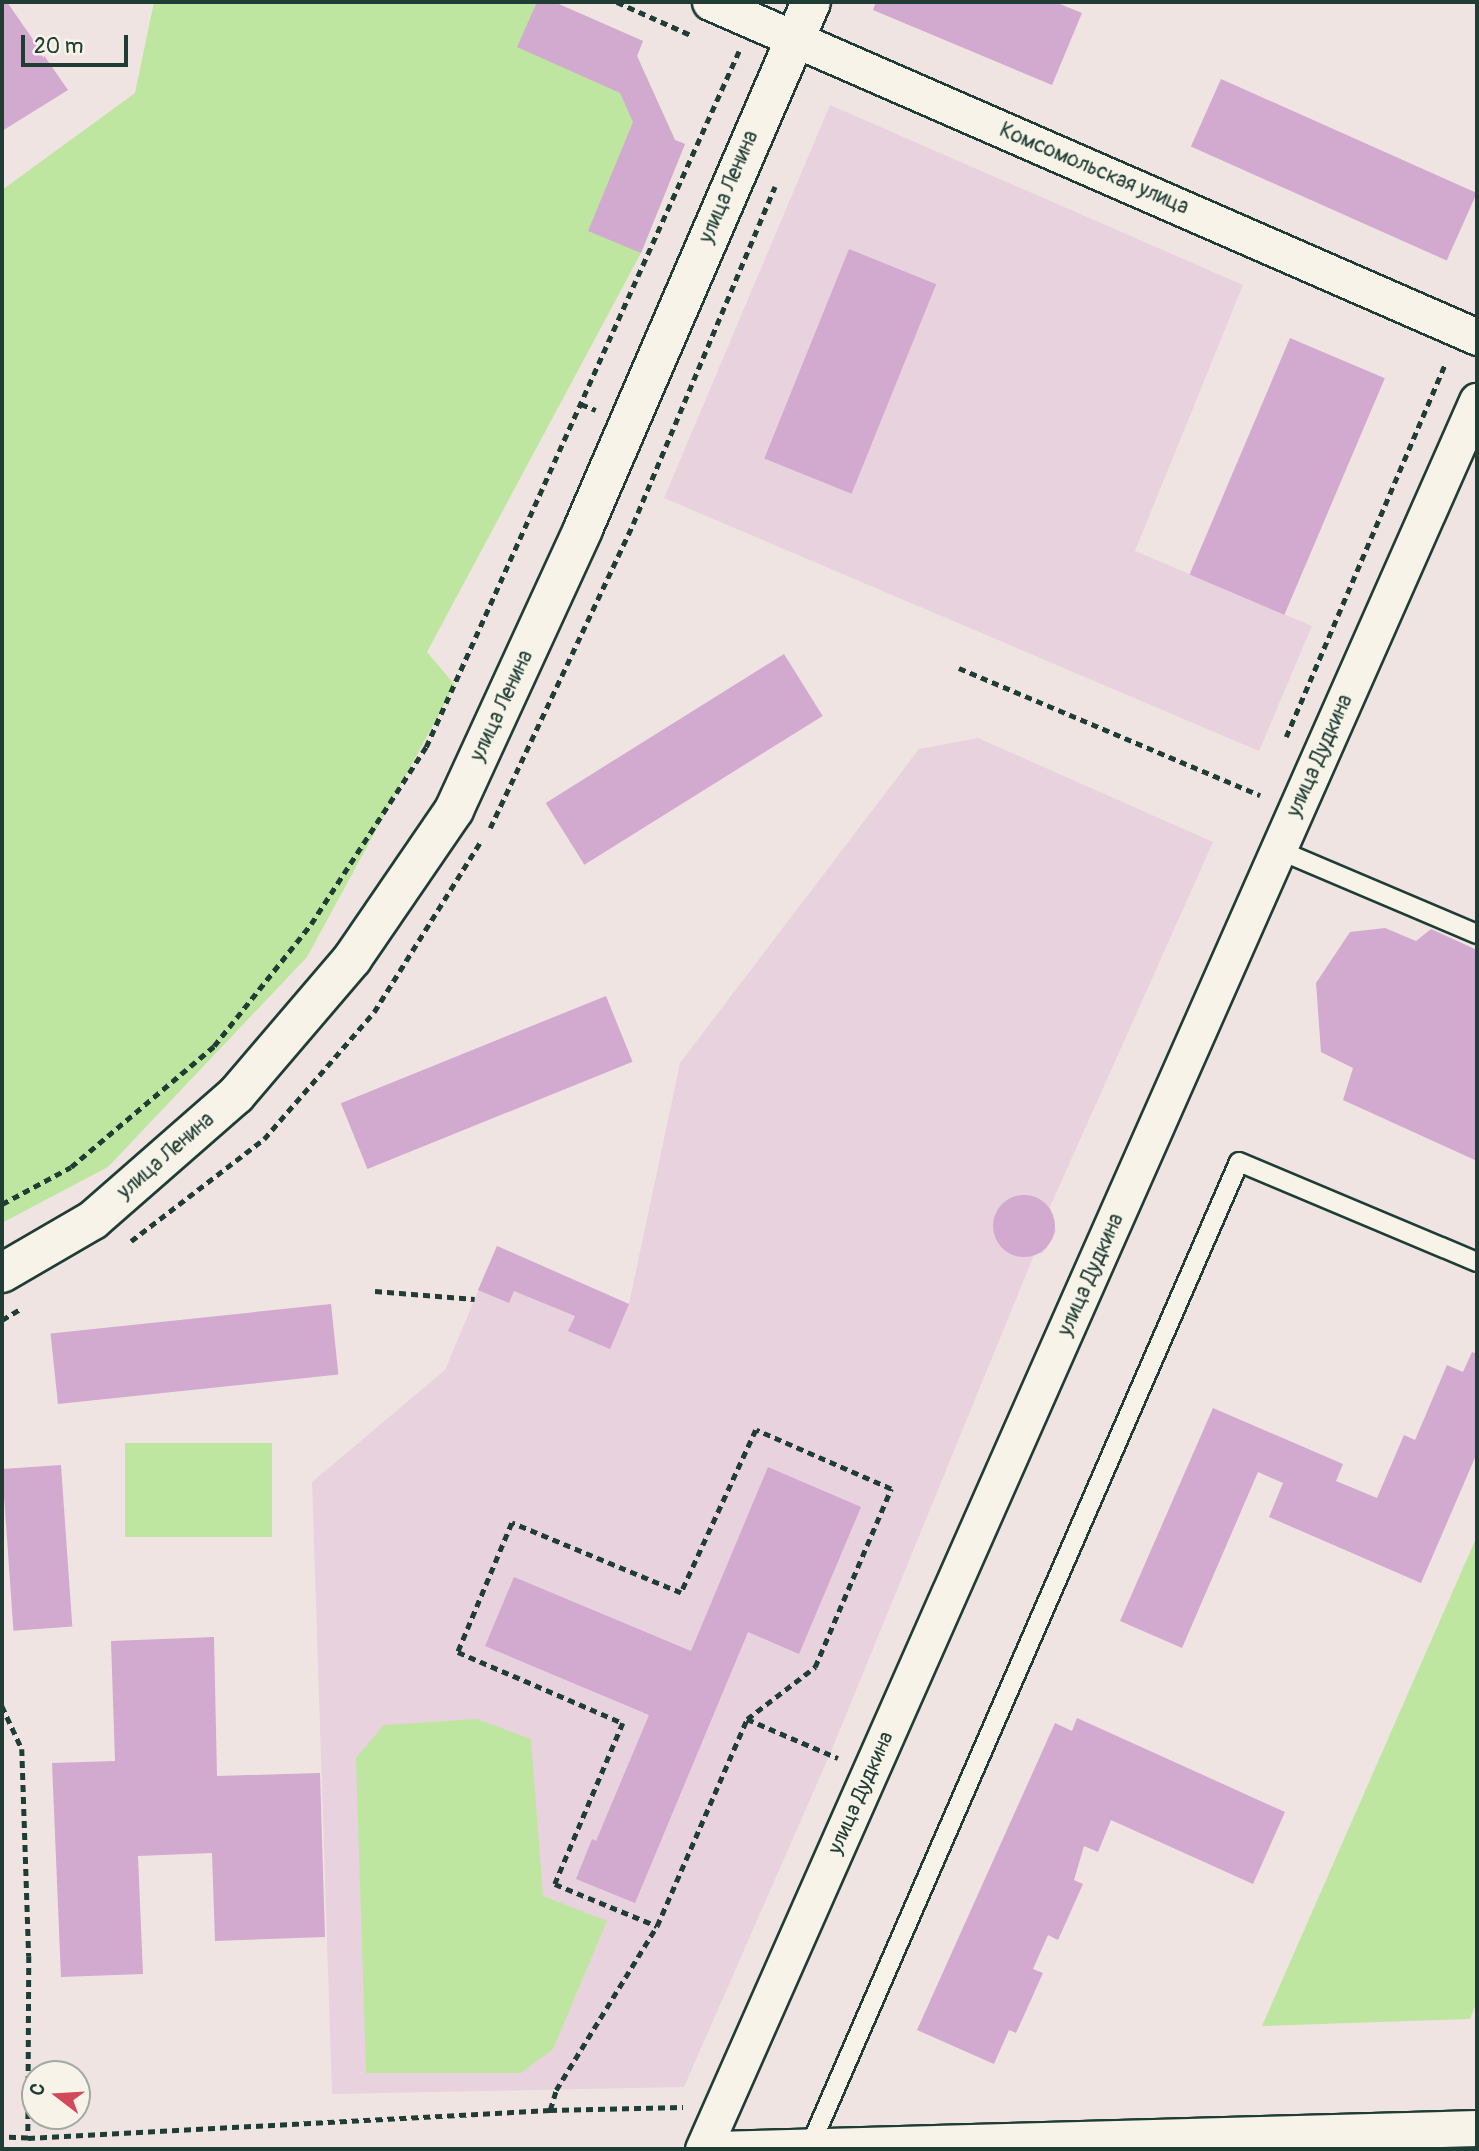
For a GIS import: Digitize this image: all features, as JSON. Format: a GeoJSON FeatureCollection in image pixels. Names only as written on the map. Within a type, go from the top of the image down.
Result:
{"type":"FeatureCollection","features":[{"type":"Feature","properties":{"kind":"street","name":"Комсомольская улица"},"geometry":{"type":"LineString","coordinates":[[710,2],[1477,337]]}},
{"type":"Feature","properties":{"kind":"street","name":"улица Ленина"},"geometry":{"type":"LineString","coordinates":[[2,1273],[93,1220],[236,1095],[352,959],[454,810],[578,540],[811,2]]}},
{"type":"Feature","properties":{"kind":"street","name":"улица Дудкина"},"geometry":{"type":"LineString","coordinates":[[703,2149],[1477,401]]}},
{"type":"Feature","properties":{"kind":"street"},"geometry":{"type":"LineString","coordinates":[[716,2149],[1477,2128]]}},
{"type":"Feature","properties":{"kind":"lane"},"geometry":{"type":"LineString","coordinates":[[1279,850],[1477,934]]}},
{"type":"Feature","properties":{"kind":"lane"},"geometry":{"type":"LineString","coordinates":[[810,2146],[1239,1162],[1477,1262]]}},
{"type":"Feature","properties":{"kind":"path"},"geometry":{"type":"LineString","coordinates":[[2,1204],[71,1167],[214,1046],[311,924],[426,747],[752,20]]}},
{"type":"Feature","properties":{"kind":"path"},"geometry":{"type":"LineString","coordinates":[[1282,745],[1447,365]]}},
{"type":"Feature","properties":{"kind":"path"},"geometry":{"type":"LineString","coordinates":[[959,668],[1261,795]]}},
{"type":"Feature","properties":{"kind":"path"},"geometry":{"type":"LineString","coordinates":[[1255,808],[1266,783]]}},
{"type":"Feature","properties":{"kind":"path"},"geometry":{"type":"LineString","coordinates":[[375,1291],[475,1299]]}},
{"type":"Feature","properties":{"kind":"path"},"geometry":{"type":"LineString","coordinates":[[550,2110],[556,2090],[657,1926],[747,1719],[815,1667],[891,1489],[755,1430],[681,1593],[512,1523],[458,1652],[623,1723],[555,1884],[657,1926]]}},
{"type":"Feature","properties":{"kind":"path"},"geometry":{"type":"LineString","coordinates":[[2,1706],[22,1749],[28,2138]]}},
{"type":"Feature","properties":{"kind":"path"},"geometry":{"type":"LineString","coordinates":[[747,1719],[846,1761]]}},
{"type":"Feature","properties":{"kind":"path"},"geometry":{"type":"LineString","coordinates":[[2,2137],[28,2138],[550,2110],[686,2107]]}},
{"type":"Feature","properties":{"kind":"shaded area"},"geometry":{"type":"Polygon","coordinates":[[[830,105],[1243,285],[1135,551],[1312,626],[1259,751],[664,498],[830,105]]]}},
{"type":"Feature","properties":{"kind":"shaded area"},"geometry":{"type":"Polygon","coordinates":[[[978,738],[1213,842],[1050,1207],[1056,1232],[1043,1253],[1034,1255],[830,1754],[684,2087],[332,2094],[312,1482],[445,1370],[497,1246],[629,1304],[680,1063],[919,749],[978,738]]]}},
{"type":"Feature","properties":{"kind":"green space"},"geometry":{"type":"Polygon","coordinates":[[[154,2],[554,2],[643,41],[637,56],[675,140],[685,144],[641,253],[427,652],[455,685],[307,957],[108,1167],[2,1223],[2,190],[135,93],[154,2]]]}},
{"type":"Feature","properties":{"kind":"green space"},"geometry":{"type":"Polygon","coordinates":[[[125,1443],[272,1443],[272,1537],[125,1537],[125,1443]]]}},
{"type":"Feature","properties":{"kind":"green space"},"geometry":{"type":"Polygon","coordinates":[[[1477,1536],[1477,2001],[1470,2019],[1262,2026],[1477,1536]]]}},
{"type":"Feature","properties":{"kind":"green space"},"geometry":{"type":"Polygon","coordinates":[[[477,1719],[531,1739],[543,1896],[607,1921],[553,2049],[521,2073],[366,2073],[356,1758],[384,1725],[477,1719]]]}},
{"type":"Feature","properties":{"kind":"building"},"geometry":{"type":"Polygon","coordinates":[[[2,2],[7,2],[68,90],[2,131],[2,2]]]}},
{"type":"Feature","properties":{"kind":"building"},"geometry":{"type":"Polygon","coordinates":[[[537,2],[554,2],[643,41],[637,56],[675,140],[685,144],[641,253],[588,231],[633,122],[620,93],[517,47],[537,2]]]}},
{"type":"Feature","properties":{"kind":"building"},"geometry":{"type":"Polygon","coordinates":[[[876,2],[1055,2],[1082,13],[1052,85],[873,10],[876,2]]]}},
{"type":"Feature","properties":{"kind":"building"},"geometry":{"type":"Polygon","coordinates":[[[1221,79],[1477,193],[1447,260],[1191,147],[1221,79]]]}},
{"type":"Feature","properties":{"kind":"building"},"geometry":{"type":"Polygon","coordinates":[[[849,249],[936,284],[851,494],[764,459],[849,249]]]}},
{"type":"Feature","properties":{"kind":"building"},"geometry":{"type":"Polygon","coordinates":[[[1290,338],[1385,378],[1284,615],[1190,575],[1290,338]]]}},
{"type":"Feature","properties":{"kind":"building"},"geometry":{"type":"Polygon","coordinates":[[[784,654],[823,716],[584,865],[546,803],[784,654]]]}},
{"type":"Feature","properties":{"kind":"building"},"geometry":{"type":"Polygon","coordinates":[[[1385,928],[1416,941],[1431,929],[1477,950],[1477,1161],[1343,1100],[1353,1068],[1321,1052],[1316,983],[1350,932],[1385,928]]]}},
{"type":"Feature","properties":{"kind":"building"},"geometry":{"type":"Polygon","coordinates":[[[606,996],[633,1062],[367,1169],[341,1103],[606,996]]]}},
{"type":"Feature","properties":{"kind":"building"},"geometry":{"type":"Polygon","coordinates":[[[1024,1195],[1046,1204],[1055,1226],[1046,1248],[1024,1257],[1002,1248],[993,1226],[1002,1204],[1024,1195]]]}},
{"type":"Feature","properties":{"kind":"building"},"geometry":{"type":"Polygon","coordinates":[[[497,1246],[629,1304],[610,1349],[568,1331],[575,1316],[514,1291],[509,1303],[478,1290],[497,1246]]]}},
{"type":"Feature","properties":{"kind":"building"},"geometry":{"type":"Polygon","coordinates":[[[331,1304],[338,1375],[58,1404],[51,1333],[331,1304]]]}},
{"type":"Feature","properties":{"kind":"building"},"geometry":{"type":"Polygon","coordinates":[[[1472,1352],[1477,1354],[1477,1453],[1421,1583],[1269,1517],[1283,1483],[1258,1472],[1182,1648],[1120,1621],[1213,1408],[1343,1464],[1336,1481],[1377,1498],[1404,1435],[1415,1440],[1447,1365],[1463,1372],[1472,1352]]]}},
{"type":"Feature","properties":{"kind":"building"},"geometry":{"type":"Polygon","coordinates":[[[61,1465],[72,1627],[13,1631],[2,1469],[61,1465]]]}},
{"type":"Feature","properties":{"kind":"building"},"geometry":{"type":"Polygon","coordinates":[[[768,1467],[861,1507],[799,1654],[748,1632],[635,1903],[576,1879],[592,1839],[596,1841],[649,1715],[485,1646],[514,1577],[691,1651],[768,1467]]]}},
{"type":"Feature","properties":{"kind":"building"},"geometry":{"type":"Polygon","coordinates":[[[214,1637],[217,1776],[320,1773],[325,1937],[215,1941],[212,1853],[138,1856],[143,1974],[61,1977],[52,1763],[115,1761],[111,1641],[214,1637]]]}},
{"type":"Feature","properties":{"kind":"building"},"geometry":{"type":"Polygon","coordinates":[[[1077,1718],[1285,1812],[1253,1884],[1111,1820],[1098,1852],[1084,1846],[1074,1880],[1083,1884],[1058,1940],[1048,1935],[1033,1969],[1043,1973],[1016,2033],[1009,2030],[994,2064],[917,2030],[1055,1723],[1072,1731],[1077,1718]]]}}]}
